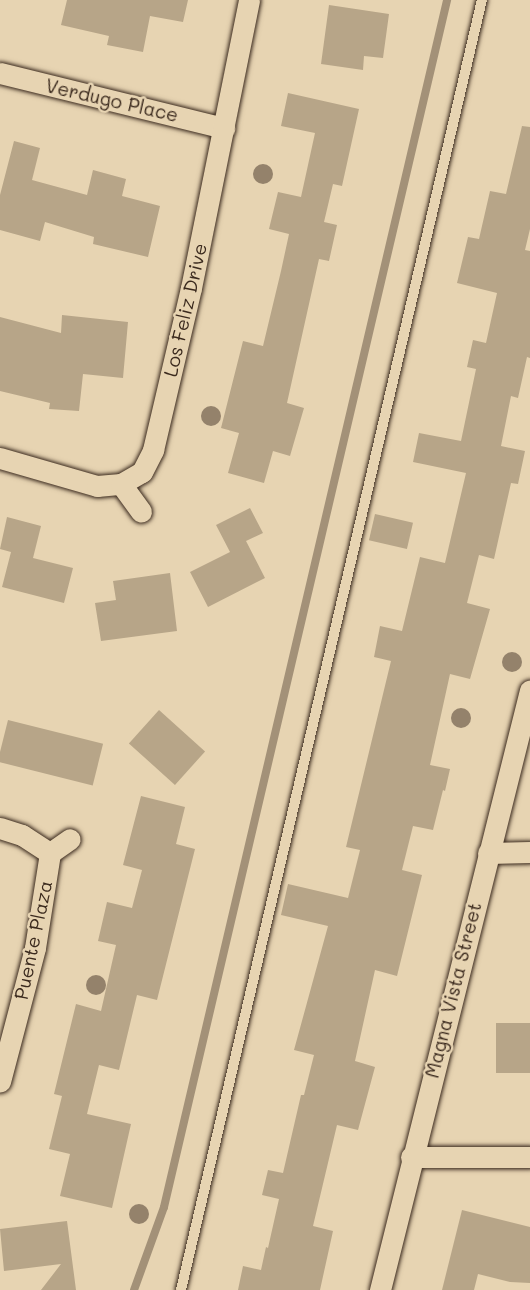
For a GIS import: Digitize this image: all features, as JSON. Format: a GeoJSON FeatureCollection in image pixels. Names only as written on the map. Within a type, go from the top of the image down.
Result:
{"type":"FeatureCollection","features":[{"type":"Feature","properties":{"kind":"street","name":"Los Feliz Drive"},"geometry":{"type":"LineString","coordinates":[[121,484],[142,472],[153,450],[250,0]]}},
{"type":"Feature","properties":{"kind":"street","name":"Verdugo Place"},"geometry":{"type":"LineString","coordinates":[[0,73],[224,128]]}},
{"type":"Feature","properties":{"kind":"street"},"geometry":{"type":"LineString","coordinates":[[0,458],[97,486],[121,484],[141,512]]}},
{"type":"Feature","properties":{"kind":"street","name":"Magna Vista Street"},"geometry":{"type":"LineString","coordinates":[[380,1290],[411,1157],[530,690]]}},
{"type":"Feature","properties":{"kind":"street","name":"Puente Plaza"},"geometry":{"type":"LineString","coordinates":[[0,828],[22,835],[50,853],[35,948],[0,1081]]}},
{"type":"Feature","properties":{"kind":"street"},"geometry":{"type":"LineString","coordinates":[[50,853],[70,839]]}},
{"type":"Feature","properties":{"kind":"street"},"geometry":{"type":"LineString","coordinates":[[488,853],[530,852]]}},
{"type":"Feature","properties":{"kind":"street"},"geometry":{"type":"LineString","coordinates":[[411,1157],[530,1157]]}},
{"type":"Feature","properties":{"kind":"lane"},"geometry":{"type":"LineString","coordinates":[[181,1290],[482,0]]}},
{"type":"Feature","properties":{"kind":"building"},"geometry":{"type":"Polygon","coordinates":[[[67,0],[188,0],[183,22],[150,16],[143,52],[107,45],[109,36],[61,25],[67,0]]]}},
{"type":"Feature","properties":{"kind":"building"},"geometry":{"type":"Polygon","coordinates":[[[329,5],[389,14],[383,58],[364,56],[363,70],[321,64],[329,5]]]}},
{"type":"Feature","properties":{"kind":"building"},"geometry":{"type":"Polygon","coordinates":[[[288,93],[359,109],[342,186],[333,184],[324,222],[337,225],[329,261],[319,259],[287,403],[304,408],[290,456],[273,451],[264,483],[228,473],[239,433],[221,428],[243,341],[263,346],[289,234],[269,229],[278,192],[301,197],[315,133],[281,126],[288,93]]]}},
{"type":"Feature","properties":{"kind":"building"},"geometry":{"type":"Polygon","coordinates":[[[522,126],[530,127],[530,229],[525,250],[530,251],[530,358],[527,357],[518,398],[511,396],[501,446],[525,451],[518,484],[511,483],[494,559],[479,555],[467,603],[490,609],[470,679],[450,674],[430,765],[450,769],[433,830],[413,826],[402,870],[422,875],[397,976],[375,970],[355,1061],[375,1067],[358,1130],[337,1125],[313,1226],[333,1231],[320,1290],[238,1290],[243,1266],[261,1270],[279,1199],[262,1195],[268,1170],[283,1173],[301,1095],[304,1095],[314,1055],[294,1050],[328,926],[281,915],[288,884],[348,898],[360,850],[346,847],[391,661],[374,657],[380,626],[402,631],[420,557],[445,563],[466,473],[413,462],[419,433],[461,441],[476,369],[467,367],[473,340],[486,343],[497,293],[457,283],[468,237],[479,239],[490,191],[506,194],[522,126]]]}},
{"type":"Feature","properties":{"kind":"building"},"geometry":{"type":"Polygon","coordinates":[[[14,141],[40,148],[32,180],[87,195],[93,170],[126,179],[122,196],[160,206],[148,257],[93,244],[94,237],[45,222],[40,241],[0,230],[0,195],[14,141]]]}},
{"type":"Feature","properties":{"kind":"building"},"geometry":{"type":"Polygon","coordinates":[[[62,315],[128,322],[123,378],[83,374],[79,411],[49,409],[50,403],[0,391],[0,317],[61,333],[62,315]]]}},
{"type":"Feature","properties":{"kind":"building"},"geometry":{"type":"Polygon","coordinates":[[[250,508],[263,533],[246,541],[265,578],[208,607],[190,572],[230,552],[216,525],[250,508]]]}},
{"type":"Feature","properties":{"kind":"building"},"geometry":{"type":"Polygon","coordinates":[[[375,514],[413,523],[407,549],[369,540],[375,514]]]}},
{"type":"Feature","properties":{"kind":"building"},"geometry":{"type":"Polygon","coordinates":[[[7,517],[41,526],[33,558],[73,568],[64,603],[2,587],[11,552],[0,549],[7,517]]]}},
{"type":"Feature","properties":{"kind":"building"},"geometry":{"type":"Polygon","coordinates":[[[170,573],[177,631],[101,641],[95,603],[116,600],[113,581],[170,573]]]}},
{"type":"Feature","properties":{"kind":"building"},"geometry":{"type":"Polygon","coordinates":[[[159,710],[205,751],[175,785],[129,743],[159,710]]]}},
{"type":"Feature","properties":{"kind":"building"},"geometry":{"type":"Polygon","coordinates":[[[8,720],[103,744],[93,785],[0,762],[8,720]]]}},
{"type":"Feature","properties":{"kind":"building"},"geometry":{"type":"Polygon","coordinates":[[[141,796],[185,807],[176,844],[195,849],[157,1000],[137,995],[119,1070],[99,1065],[87,1114],[131,1124],[112,1208],[60,1196],[70,1154],[49,1149],[62,1096],[54,1094],[76,1004],[101,1011],[116,945],[98,941],[107,902],[132,908],[142,870],[123,865],[141,796]]]}},
{"type":"Feature","properties":{"kind":"building"},"geometry":{"type":"Polygon","coordinates":[[[496,1023],[530,1023],[530,1073],[496,1073],[496,1023]]]}},
{"type":"Feature","properties":{"kind":"building"},"geometry":{"type":"Polygon","coordinates":[[[462,1210],[530,1227],[530,1283],[510,1282],[478,1274],[474,1290],[442,1290],[462,1210]]]}},
{"type":"Feature","properties":{"kind":"building"},"geometry":{"type":"Polygon","coordinates":[[[67,1221],[76,1290],[41,1290],[61,1264],[4,1271],[0,1229],[67,1221]]]}},
{"type":"Feature","properties":{"kind":"waterway"},"geometry":{"type":"LineString","coordinates":[[134,1290],[164,1207],[447,0]]}}]}
